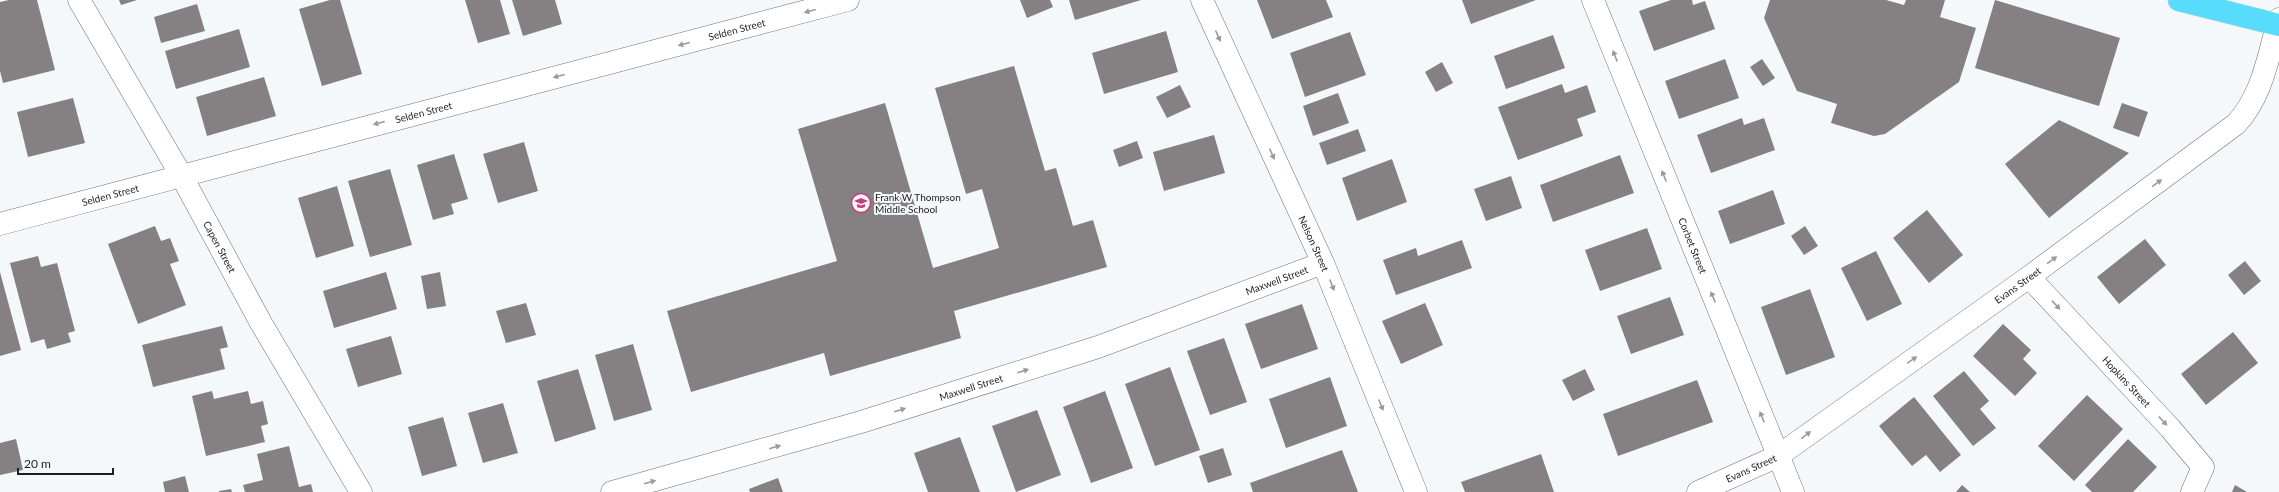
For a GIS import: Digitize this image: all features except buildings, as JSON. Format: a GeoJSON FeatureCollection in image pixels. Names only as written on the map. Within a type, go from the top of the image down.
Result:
{"type":"FeatureCollection","features":[{"type":"Feature","properties":{"kind":"highway"},"geometry":{"type":"LineString","coordinates":[[2179,0],[2235,7],[2278,23]]}},
{"type":"Feature","properties":{"kind":"street","name":"Capen Street"},"geometry":{"type":"LineString","coordinates":[[79,0],[181,175],[261,322],[361,492]]}},
{"type":"Feature","properties":{"kind":"street","name":"Selden Street"},"geometry":{"type":"LineString","coordinates":[[0,224],[848,0]]}},
{"type":"Feature","properties":{"kind":"street","name":"Nelson Street"},"geometry":{"type":"LineString","coordinates":[[1202,0],[1323,263],[1416,492]]}},
{"type":"Feature","properties":{"kind":"street","name":"Corbet Street"},"geometry":{"type":"LineString","coordinates":[[1593,0],[1793,492]]}},
{"type":"Feature","properties":{"kind":"street","name":"Evans Street"},"geometry":{"type":"LineString","coordinates":[[1698,492],[1778,456],[2028,277],[2236,124],[2247,113],[2256,98],[2278,23]]}},
{"type":"Feature","properties":{"kind":"street","name":"Maxwell Street"},"geometry":{"type":"LineString","coordinates":[[612,492],[861,422],[1098,347],[1323,263]]}},
{"type":"Feature","properties":{"kind":"street","name":"Hopkins Street"},"geometry":{"type":"LineString","coordinates":[[2028,277],[2165,422],[2203,467],[2192,492]]}},
{"type":"Feature","properties":{"kind":"place","name":"Frank W Thompson Middle School"},"geometry":{"type":"Point","coordinates":[861,203]}}]}
